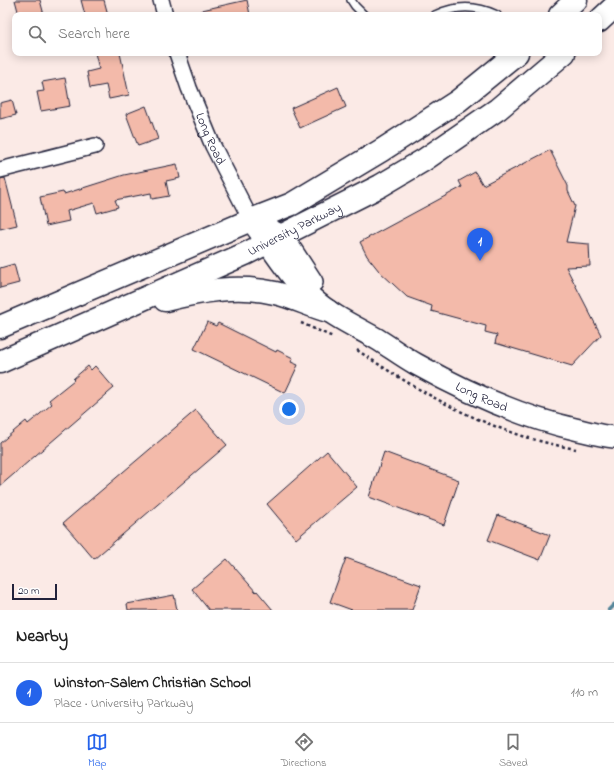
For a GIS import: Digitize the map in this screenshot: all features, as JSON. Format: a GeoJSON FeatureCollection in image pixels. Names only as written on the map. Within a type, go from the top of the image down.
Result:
{"type":"FeatureCollection","features":[{"type":"Feature","properties":{"kind":"main road"},"geometry":{"type":"LineString","coordinates":[[563,12],[576,0]]}},
{"type":"Feature","properties":{"kind":"main road"},"geometry":{"type":"LineString","coordinates":[[602,19],[614,7]]}},
{"type":"Feature","properties":{"kind":"main road","name":"University Parkway"},"geometry":{"type":"LineString","coordinates":[[0,327],[292,204],[382,150],[458,101],[513,56]]}},
{"type":"Feature","properties":{"kind":"main road","name":"University Parkway"},"geometry":{"type":"LineString","coordinates":[[0,362],[276,240],[380,186],[424,160],[498,109],[560,56]]}},
{"type":"Feature","properties":{"kind":"main road","name":"Long Road"},"geometry":{"type":"LineString","coordinates":[[251,220],[276,240],[313,283],[361,330]]}},
{"type":"Feature","properties":{"kind":"main road","name":"Long Road"},"geometry":{"type":"LineString","coordinates":[[276,240],[281,262],[310,296],[328,311],[414,363],[499,405],[557,425],[614,437]]}},
{"type":"Feature","properties":{"kind":"main road"},"geometry":{"type":"LineString","coordinates":[[133,303],[151,304],[195,293],[247,288],[276,293],[328,311]]}},
{"type":"Feature","properties":{"kind":"street","name":"Long Road"},"geometry":{"type":"LineString","coordinates":[[178,56],[189,88],[213,146],[251,220]]}},
{"type":"Feature","properties":{"kind":"street"},"geometry":{"type":"LineString","coordinates":[[0,170],[95,146]]}},
{"type":"Feature","properties":{"kind":"lane"},"geometry":{"type":"LineString","coordinates":[[351,0],[361,12]]}},
{"type":"Feature","properties":{"kind":"lane"},"geometry":{"type":"LineString","coordinates":[[442,12],[449,9],[462,7],[490,12]]}},
{"type":"Feature","properties":{"kind":"building"},"geometry":{"type":"Polygon","coordinates":[[[15,0],[40,0],[43,12],[18,12],[15,0]]]}},
{"type":"Feature","properties":{"kind":"building"},"geometry":{"type":"Polygon","coordinates":[[[81,0],[104,0],[107,12],[84,12],[81,0]]]}},
{"type":"Feature","properties":{"kind":"building"},"geometry":{"type":"Polygon","coordinates":[[[247,0],[249,12],[202,12],[202,10],[247,0]]]}},
{"type":"Feature","properties":{"kind":"building"},"geometry":{"type":"Polygon","coordinates":[[[96,56],[121,56],[129,95],[109,99],[106,85],[90,88],[87,72],[99,69],[96,56]]]}},
{"type":"Feature","properties":{"kind":"building"},"geometry":{"type":"Polygon","coordinates":[[[65,78],[70,106],[41,111],[37,92],[44,91],[42,82],[65,78]]]}},
{"type":"Feature","properties":{"kind":"building"},"geometry":{"type":"Polygon","coordinates":[[[338,87],[346,107],[300,128],[291,108],[338,87]]]}},
{"type":"Feature","properties":{"kind":"building"},"geometry":{"type":"Polygon","coordinates":[[[12,100],[16,115],[0,119],[0,103],[12,100]]]}},
{"type":"Feature","properties":{"kind":"building"},"geometry":{"type":"Polygon","coordinates":[[[146,106],[158,139],[138,146],[126,114],[146,106]]]}},
{"type":"Feature","properties":{"kind":"building"},"geometry":{"type":"Polygon","coordinates":[[[550,150],[568,186],[568,191],[575,206],[566,242],[589,244],[590,266],[566,267],[601,335],[572,366],[495,343],[497,335],[485,332],[486,326],[431,311],[432,306],[407,297],[379,271],[367,256],[360,242],[462,187],[459,181],[475,172],[483,185],[550,150]]]}},
{"type":"Feature","properties":{"kind":"building"},"geometry":{"type":"Polygon","coordinates":[[[177,164],[180,178],[166,181],[169,196],[152,199],[151,193],[115,200],[118,207],[97,213],[94,203],[67,211],[69,221],[46,226],[40,197],[63,192],[64,194],[124,175],[177,164]]]}},
{"type":"Feature","properties":{"kind":"building"},"geometry":{"type":"Polygon","coordinates":[[[5,178],[17,225],[0,229],[0,179],[5,178]]]}},
{"type":"Feature","properties":{"kind":"building"},"geometry":{"type":"Polygon","coordinates":[[[14,264],[19,283],[0,288],[0,268],[14,264]]]}},
{"type":"Feature","properties":{"kind":"building"},"geometry":{"type":"Polygon","coordinates":[[[207,322],[216,326],[218,323],[276,352],[277,350],[293,358],[291,362],[298,365],[285,393],[194,349],[207,322]]]}},
{"type":"Feature","properties":{"kind":"building"},"geometry":{"type":"Polygon","coordinates":[[[88,366],[91,370],[95,366],[114,388],[0,486],[0,443],[26,421],[28,424],[52,404],[49,400],[74,380],[73,379],[88,366]]]}},
{"type":"Feature","properties":{"kind":"building"},"geometry":{"type":"Polygon","coordinates":[[[196,410],[227,445],[94,559],[63,523],[196,410]]]}},
{"type":"Feature","properties":{"kind":"building"},"geometry":{"type":"Polygon","coordinates":[[[327,451],[357,487],[296,539],[267,504],[327,451]]]}},
{"type":"Feature","properties":{"kind":"building"},"geometry":{"type":"Polygon","coordinates":[[[384,452],[459,480],[444,525],[369,497],[384,452]]]}},
{"type":"Feature","properties":{"kind":"building"},"geometry":{"type":"Polygon","coordinates":[[[498,515],[550,535],[540,560],[488,540],[498,515]]]}},
{"type":"Feature","properties":{"kind":"building"},"geometry":{"type":"Polygon","coordinates":[[[346,558],[421,585],[412,610],[352,610],[330,602],[346,558]]]}},
{"type":"Feature","properties":{"kind":"building"},"geometry":{"type":"Polygon","coordinates":[[[227,559],[273,610],[209,610],[192,589],[227,559]]]}},
{"type":"Feature","properties":{"kind":"building"},"geometry":{"type":"Polygon","coordinates":[[[174,595],[177,610],[128,610],[127,604],[174,595]]]}},
{"type":"Feature","properties":{"kind":"waterway"},"geometry":{"type":"LineString","coordinates":[[609,610],[614,605]]}},
{"type":"Feature","properties":{"kind":"place","name":"Winston-Salem Christian School"},"geometry":{"type":"Point","coordinates":[480,261]}}]}
